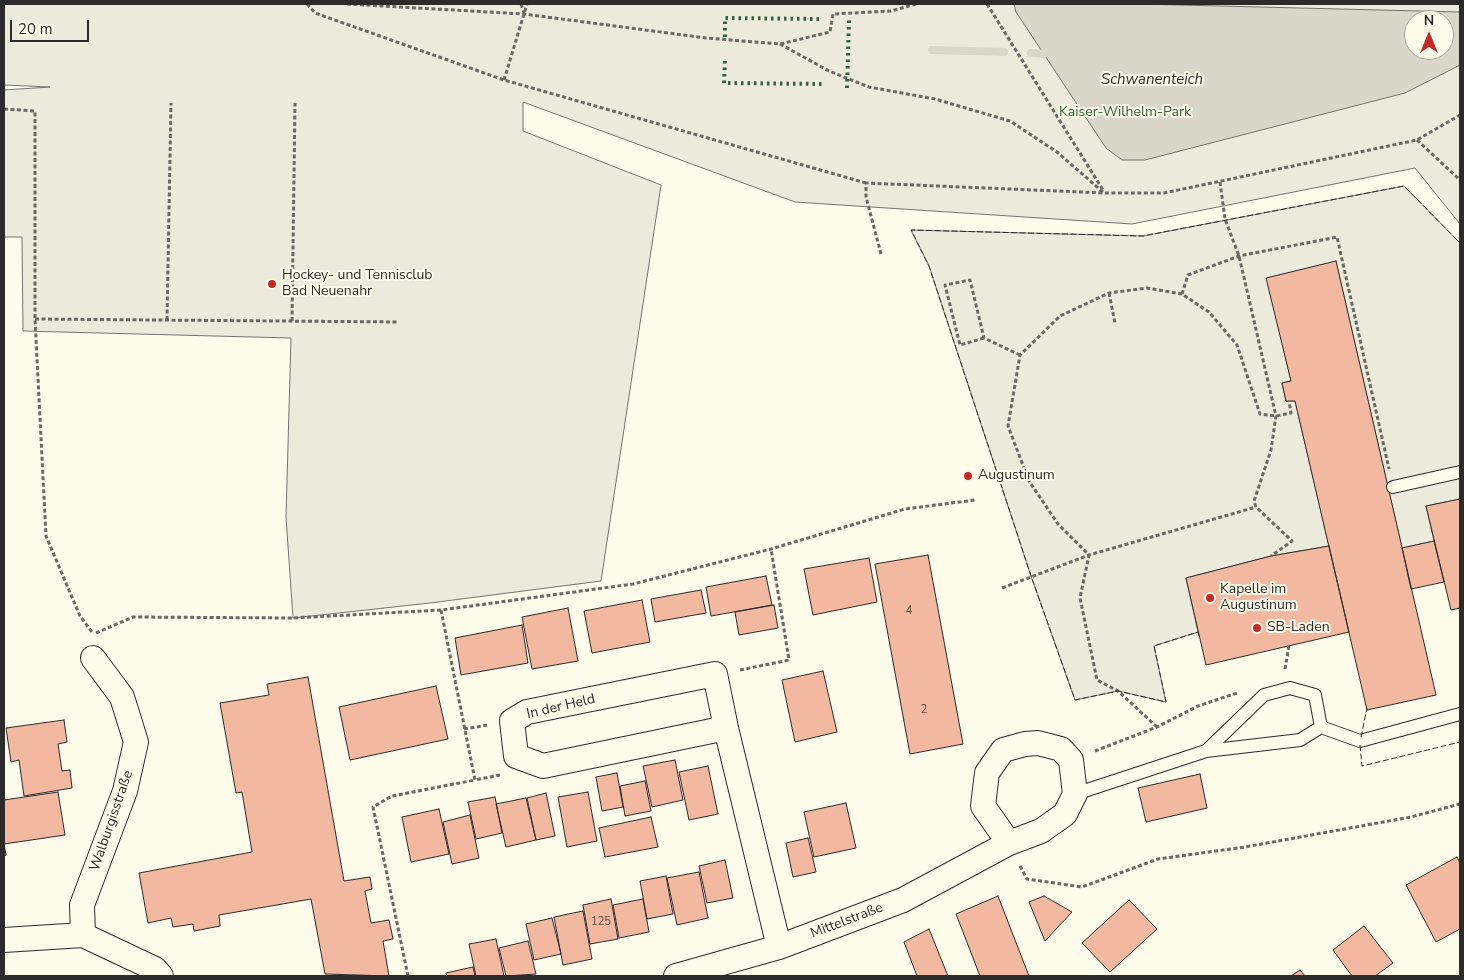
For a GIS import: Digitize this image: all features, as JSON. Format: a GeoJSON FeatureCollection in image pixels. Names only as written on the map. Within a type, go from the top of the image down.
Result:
{"type":"FeatureCollection","features":[{"type":"Feature","properties":{"kind":"street","name":"Walburgisstraße"},"geometry":{"type":"LineString","coordinates":[[83,935],[82,905],[125,791],[136,742],[122,697],[93,658]]}},
{"type":"Feature","properties":{"kind":"street"},"geometry":{"type":"LineString","coordinates":[[715,674],[726,728],[779,947]]}},
{"type":"Feature","properties":{"kind":"street","name":"In der Held"},"geometry":{"type":"LineString","coordinates":[[715,674],[527,712],[512,721],[516,756],[543,766],[726,728]]}},
{"type":"Feature","properties":{"kind":"street"},"geometry":{"type":"LineString","coordinates":[[1009,843],[983,806],[987,773],[1003,750],[1025,744],[1038,743],[1061,749],[1071,760],[1075,794]]}},
{"type":"Feature","properties":{"kind":"street","name":"Mittelstraße"},"geometry":{"type":"LineString","coordinates":[[676,976],[779,947],[903,900],[1009,843],[1041,831],[1064,814],[1075,794]]}},
{"type":"Feature","properties":{"kind":"street"},"geometry":{"type":"LineString","coordinates":[[4,940],[83,935],[155,969],[161,976]]}},
{"type":"Feature","properties":{"kind":"lane"},"geometry":{"type":"LineString","coordinates":[[1393,486],[1460,472]]}},
{"type":"Feature","properties":{"kind":"lane"},"geometry":{"type":"LineString","coordinates":[[1206,752],[1264,696],[1290,688],[1315,696],[1321,727]]}},
{"type":"Feature","properties":{"kind":"lane"},"geometry":{"type":"LineString","coordinates":[[1321,727],[1360,741],[1460,714]]}},
{"type":"Feature","properties":{"kind":"lane"},"geometry":{"type":"LineString","coordinates":[[1075,794],[1206,752],[1300,740],[1321,727]]}},
{"type":"Feature","properties":{"kind":"path"},"geometry":{"type":"LineString","coordinates":[[306,4],[315,13],[504,80],[866,183],[1105,193],[1164,192],[1417,140],[1460,115]]}},
{"type":"Feature","properties":{"kind":"path"},"geometry":{"type":"LineString","coordinates":[[347,4],[524,14],[706,38],[780,44],[830,32],[833,14],[892,10],[916,4]]}},
{"type":"Feature","properties":{"kind":"path"},"geometry":{"type":"LineString","coordinates":[[521,4],[524,14]]}},
{"type":"Feature","properties":{"kind":"path"},"geometry":{"type":"LineString","coordinates":[[504,80],[526,4]]}},
{"type":"Feature","properties":{"kind":"path"},"geometry":{"type":"LineString","coordinates":[[987,4],[1105,193]]}},
{"type":"Feature","properties":{"kind":"path"},"geometry":{"type":"LineString","coordinates":[[780,44],[829,71],[869,87],[935,99],[1010,121],[1057,152],[1105,193]]}},
{"type":"Feature","properties":{"kind":"path"},"geometry":{"type":"LineString","coordinates":[[167,320],[171,103]]}},
{"type":"Feature","properties":{"kind":"path"},"geometry":{"type":"LineString","coordinates":[[292,321],[295,103]]}},
{"type":"Feature","properties":{"kind":"path"},"geometry":{"type":"LineString","coordinates":[[4,109],[35,111],[34,319],[46,536],[80,616],[93,634],[133,617],[293,618],[441,610],[633,584],[771,549],[905,509],[975,500]]}},
{"type":"Feature","properties":{"kind":"path"},"geometry":{"type":"LineString","coordinates":[[1417,140],[1460,180]]}},
{"type":"Feature","properties":{"kind":"path"},"geometry":{"type":"LineString","coordinates":[[1220,182],[1225,220],[1239,256],[1276,416],[1271,450],[1254,501],[1256,507],[1292,541],[1271,556]]}},
{"type":"Feature","properties":{"kind":"path"},"geometry":{"type":"LineString","coordinates":[[866,183],[866,196],[880,254]]}},
{"type":"Feature","properties":{"kind":"path"},"geometry":{"type":"LineString","coordinates":[[1182,294],[1188,275],[1239,256],[1337,237],[1393,486]]}},
{"type":"Feature","properties":{"kind":"path"},"geometry":{"type":"LineString","coordinates":[[984,338],[970,280],[945,285],[960,345],[984,338],[1020,355]]}},
{"type":"Feature","properties":{"kind":"path"},"geometry":{"type":"LineString","coordinates":[[1089,555],[1058,524],[1029,481],[1008,426],[1020,355],[1060,316],[1109,293],[1147,288],[1182,294],[1209,312],[1237,345],[1260,414],[1276,416],[1291,412],[1290,401]]}},
{"type":"Feature","properties":{"kind":"path"},"geometry":{"type":"LineString","coordinates":[[1109,293],[1115,324]]}},
{"type":"Feature","properties":{"kind":"path"},"geometry":{"type":"LineString","coordinates":[[34,319],[399,322]]}},
{"type":"Feature","properties":{"kind":"path"},"geometry":{"type":"LineString","coordinates":[[1002,588],[1089,555],[1256,507]]}},
{"type":"Feature","properties":{"kind":"path"},"geometry":{"type":"LineString","coordinates":[[715,674],[789,660],[771,549]]}},
{"type":"Feature","properties":{"kind":"path"},"geometry":{"type":"LineString","coordinates":[[1089,555],[1080,598],[1097,680],[1118,691],[1157,727]]}},
{"type":"Feature","properties":{"kind":"path"},"geometry":{"type":"LineString","coordinates":[[441,610],[475,780]]}},
{"type":"Feature","properties":{"kind":"path"},"geometry":{"type":"LineString","coordinates":[[1285,670],[1289,646]]}},
{"type":"Feature","properties":{"kind":"path"},"geometry":{"type":"LineString","coordinates":[[1071,760],[1157,727],[1198,706],[1239,692]]}},
{"type":"Feature","properties":{"kind":"path"},"geometry":{"type":"LineString","coordinates":[[408,976],[373,806],[392,796],[504,774]]}},
{"type":"Feature","properties":{"kind":"path"},"geometry":{"type":"LineString","coordinates":[[1009,843],[1027,879],[1082,887],[1158,859],[1244,847],[1401,818],[1460,804]]}},
{"type":"Feature","properties":{"kind":"green space","name":"Kaiser-Wilhelm-Park"},"geometry":{"type":"Polygon","coordinates":[[[4,4],[1460,4],[1460,224],[1415,168],[1132,224],[795,202],[523,102],[523,131],[661,185],[601,581],[293,618],[286,517],[291,338],[23,331],[22,237],[4,237],[4,90],[50,87],[4,85],[4,4]]]}},
{"type":"Feature","properties":{"kind":"green space"},"geometry":{"type":"Polygon","coordinates":[[[1404,186],[1460,243],[1460,499],[1426,506],[1434,541],[1402,548],[1336,262],[1267,278],[1291,381],[1282,383],[1286,401],[1295,401],[1329,546],[1271,556],[1186,578],[1198,632],[1154,646],[1166,702],[1118,691],[1075,700],[1031,576],[929,266],[911,230],[1143,236],[1404,186]]]}},
{"type":"Feature","properties":{"kind":"water","name":"Schwanenteich"},"geometry":{"type":"Polygon","coordinates":[[[1014,4],[1139,4],[1404,11],[1404,60],[1454,60],[1454,12],[1460,12],[1460,65],[1405,93],[1145,160],[1122,160],[1106,148],[1016,12],[1014,4]]]}},
{"type":"Feature","properties":{"kind":"building"},"geometry":{"type":"Polygon","coordinates":[[[1336,261],[1436,695],[1367,710],[1295,401],[1286,401],[1282,383],[1291,381],[1266,278],[1336,261]]]}},
{"type":"Feature","properties":{"kind":"building"},"geometry":{"type":"Polygon","coordinates":[[[1460,499],[1460,608],[1451,610],[1426,506],[1460,499]]]}},
{"type":"Feature","properties":{"kind":"building"},"geometry":{"type":"Polygon","coordinates":[[[1434,541],[1444,582],[1411,589],[1402,548],[1434,541]]]}},
{"type":"Feature","properties":{"kind":"building"},"geometry":{"type":"Polygon","coordinates":[[[1329,546],[1349,632],[1206,665],[1186,578],[1271,556],[1329,546]]]}},
{"type":"Feature","properties":{"kind":"building"},"geometry":{"type":"Polygon","coordinates":[[[928,555],[963,744],[910,754],[875,564],[928,555]]]}},
{"type":"Feature","properties":{"kind":"building"},"geometry":{"type":"Polygon","coordinates":[[[869,558],[877,602],[813,615],[804,569],[869,558]]]}},
{"type":"Feature","properties":{"kind":"building"},"geometry":{"type":"Polygon","coordinates":[[[766,576],[772,605],[711,616],[706,587],[766,576]]]}},
{"type":"Feature","properties":{"kind":"building"},"geometry":{"type":"Polygon","coordinates":[[[701,590],[706,613],[655,622],[651,599],[701,590]]]}},
{"type":"Feature","properties":{"kind":"building"},"geometry":{"type":"Polygon","coordinates":[[[642,600],[650,642],[592,653],[584,611],[642,600]]]}},
{"type":"Feature","properties":{"kind":"building"},"geometry":{"type":"Polygon","coordinates":[[[774,605],[778,628],[739,635],[735,612],[774,605]]]}},
{"type":"Feature","properties":{"kind":"building"},"geometry":{"type":"Polygon","coordinates":[[[568,608],[578,661],[532,669],[522,617],[568,608]]]}},
{"type":"Feature","properties":{"kind":"building"},"geometry":{"type":"Polygon","coordinates":[[[522,625],[528,663],[461,675],[455,638],[522,625]]]}},
{"type":"Feature","properties":{"kind":"building"},"geometry":{"type":"Polygon","coordinates":[[[823,671],[837,732],[795,742],[782,680],[823,671]]]}},
{"type":"Feature","properties":{"kind":"building"},"geometry":{"type":"Polygon","coordinates":[[[308,677],[344,881],[370,877],[372,889],[365,891],[371,923],[389,920],[393,939],[383,941],[389,976],[325,974],[311,899],[219,915],[220,926],[194,931],[193,924],[173,927],[171,918],[148,923],[139,873],[252,852],[242,792],[236,793],[220,703],[269,695],[267,684],[308,677]]]}},
{"type":"Feature","properties":{"kind":"building"},"geometry":{"type":"Polygon","coordinates":[[[436,686],[448,739],[350,760],[339,707],[436,686]]]}},
{"type":"Feature","properties":{"kind":"building"},"geometry":{"type":"Polygon","coordinates":[[[64,720],[67,742],[58,744],[62,771],[70,770],[72,788],[24,796],[19,760],[11,762],[6,728],[64,720]]]}},
{"type":"Feature","properties":{"kind":"building"},"geometry":{"type":"Polygon","coordinates":[[[675,760],[683,800],[652,807],[643,766],[675,760]]]}},
{"type":"Feature","properties":{"kind":"building"},"geometry":{"type":"Polygon","coordinates":[[[708,766],[718,814],[689,820],[679,772],[708,766]]]}},
{"type":"Feature","properties":{"kind":"building"},"geometry":{"type":"Polygon","coordinates":[[[617,773],[623,807],[602,811],[596,777],[617,773]]]}},
{"type":"Feature","properties":{"kind":"building"},"geometry":{"type":"Polygon","coordinates":[[[1200,774],[1207,808],[1146,822],[1138,788],[1200,774]]]}},
{"type":"Feature","properties":{"kind":"building"},"geometry":{"type":"Polygon","coordinates":[[[645,781],[651,811],[625,816],[620,786],[645,781]]]}},
{"type":"Feature","properties":{"kind":"building"},"geometry":{"type":"Polygon","coordinates":[[[58,792],[65,835],[4,844],[4,800],[58,792]]]}},
{"type":"Feature","properties":{"kind":"building"},"geometry":{"type":"Polygon","coordinates":[[[588,792],[597,841],[567,847],[558,797],[588,792]]]}},
{"type":"Feature","properties":{"kind":"building"},"geometry":{"type":"Polygon","coordinates":[[[546,793],[555,836],[536,840],[527,798],[546,793]]]}},
{"type":"Feature","properties":{"kind":"building"},"geometry":{"type":"Polygon","coordinates":[[[495,797],[502,833],[476,839],[468,802],[495,797]]]}},
{"type":"Feature","properties":{"kind":"building"},"geometry":{"type":"Polygon","coordinates":[[[526,798],[536,840],[506,847],[496,804],[526,798]]]}},
{"type":"Feature","properties":{"kind":"building"},"geometry":{"type":"Polygon","coordinates":[[[846,803],[856,848],[814,857],[804,812],[846,803]]]}},
{"type":"Feature","properties":{"kind":"building"},"geometry":{"type":"Polygon","coordinates":[[[439,809],[449,854],[411,862],[402,817],[439,809]]]}},
{"type":"Feature","properties":{"kind":"building"},"geometry":{"type":"Polygon","coordinates":[[[470,815],[479,858],[452,864],[443,822],[470,815]]]}},
{"type":"Feature","properties":{"kind":"building"},"geometry":{"type":"Polygon","coordinates":[[[651,817],[658,847],[605,857],[599,828],[651,817]]]}},
{"type":"Feature","properties":{"kind":"building"},"geometry":{"type":"Polygon","coordinates":[[[808,838],[816,872],[793,877],[786,843],[808,838]]]}},
{"type":"Feature","properties":{"kind":"building"},"geometry":{"type":"Polygon","coordinates":[[[1457,857],[1460,863],[1460,929],[1436,942],[1406,885],[1457,857]]]}},
{"type":"Feature","properties":{"kind":"building"},"geometry":{"type":"Polygon","coordinates":[[[725,860],[733,898],[707,903],[699,866],[725,860]]]}},
{"type":"Feature","properties":{"kind":"building"},"geometry":{"type":"Polygon","coordinates":[[[699,872],[708,918],[677,925],[667,878],[699,872]]]}},
{"type":"Feature","properties":{"kind":"building"},"geometry":{"type":"Polygon","coordinates":[[[666,876],[673,914],[647,919],[640,881],[666,876]]]}},
{"type":"Feature","properties":{"kind":"building"},"geometry":{"type":"Polygon","coordinates":[[[998,896],[1029,976],[980,976],[956,914],[998,896]]]}},
{"type":"Feature","properties":{"kind":"building"},"geometry":{"type":"Polygon","coordinates":[[[1044,896],[1072,912],[1045,941],[1029,902],[1044,896]]]}},
{"type":"Feature","properties":{"kind":"building"},"geometry":{"type":"Polygon","coordinates":[[[611,899],[618,939],[590,944],[583,905],[611,899]]]}},
{"type":"Feature","properties":{"kind":"building"},"geometry":{"type":"Polygon","coordinates":[[[643,899],[649,932],[619,938],[613,905],[643,899]]]}},
{"type":"Feature","properties":{"kind":"building"},"geometry":{"type":"Polygon","coordinates":[[[1129,900],[1157,929],[1110,972],[1082,943],[1129,900]]]}},
{"type":"Feature","properties":{"kind":"building"},"geometry":{"type":"Polygon","coordinates":[[[583,911],[592,959],[563,965],[554,917],[583,911]]]}},
{"type":"Feature","properties":{"kind":"building"},"geometry":{"type":"Polygon","coordinates":[[[552,918],[561,954],[534,960],[526,924],[552,918]]]}},
{"type":"Feature","properties":{"kind":"building"},"geometry":{"type":"Polygon","coordinates":[[[1364,926],[1393,963],[1375,976],[1352,976],[1333,950],[1364,926]]]}},
{"type":"Feature","properties":{"kind":"building"},"geometry":{"type":"Polygon","coordinates":[[[929,929],[948,976],[917,976],[904,942],[929,929]]]}},
{"type":"Feature","properties":{"kind":"building"},"geometry":{"type":"Polygon","coordinates":[[[496,939],[504,976],[476,976],[469,944],[496,939]]]}},
{"type":"Feature","properties":{"kind":"building"},"geometry":{"type":"Polygon","coordinates":[[[528,941],[536,974],[506,976],[499,948],[528,941]]]}},
{"type":"Feature","properties":{"kind":"building"},"geometry":{"type":"Polygon","coordinates":[[[473,967],[475,976],[447,976],[446,973],[473,967]]]}},
{"type":"Feature","properties":{"kind":"building"},"geometry":{"type":"Polygon","coordinates":[[[1300,970],[1305,976],[1291,976],[1300,970]]]}},
{"type":"Feature","properties":{"kind":"waterway"},"geometry":{"type":"LineString","coordinates":[[932,50],[1004,52]]}},
{"type":"Feature","properties":{"kind":"waterway"},"geometry":{"type":"LineString","coordinates":[[1031,53],[1044,54]]}},
{"type":"Feature","properties":{"kind":"hedge"},"geometry":{"type":"LineString","coordinates":[[725,37],[725,18],[821,19]]}},
{"type":"Feature","properties":{"kind":"hedge"},"geometry":{"type":"LineString","coordinates":[[847,88],[849,20]]}},
{"type":"Feature","properties":{"kind":"hedge"},"geometry":{"type":"LineString","coordinates":[[725,61],[724,83],[822,84]]}},
{"type":"Feature","properties":{"kind":"fence"},"geometry":{"type":"LineString","coordinates":[[1199,636],[1198,632],[1154,646],[1166,702],[1118,691],[1075,700],[1031,576],[929,266],[911,230],[1143,236],[1404,186],[1460,243]]}},
{"type":"Feature","properties":{"kind":"fence"},"geometry":{"type":"LineString","coordinates":[[1361,737],[1367,708]]}},
{"type":"Feature","properties":{"kind":"fence"},"geometry":{"type":"LineString","coordinates":[[1360,745],[1362,766],[1460,742]]}},
{"type":"Feature","properties":{"kind":"place","name":"Hockey- und Tennisclub Bad Neuenahr"},"geometry":{"type":"Point","coordinates":[272,284]}},
{"type":"Feature","properties":{"kind":"place","name":"Augustinum"},"geometry":{"type":"Point","coordinates":[968,476]}},
{"type":"Feature","properties":{"kind":"place","name":"Kapelle im Augustinum"},"geometry":{"type":"Point","coordinates":[1210,598]}},
{"type":"Feature","properties":{"kind":"place","name":"SB-Laden"},"geometry":{"type":"Point","coordinates":[1257,628]}}]}
